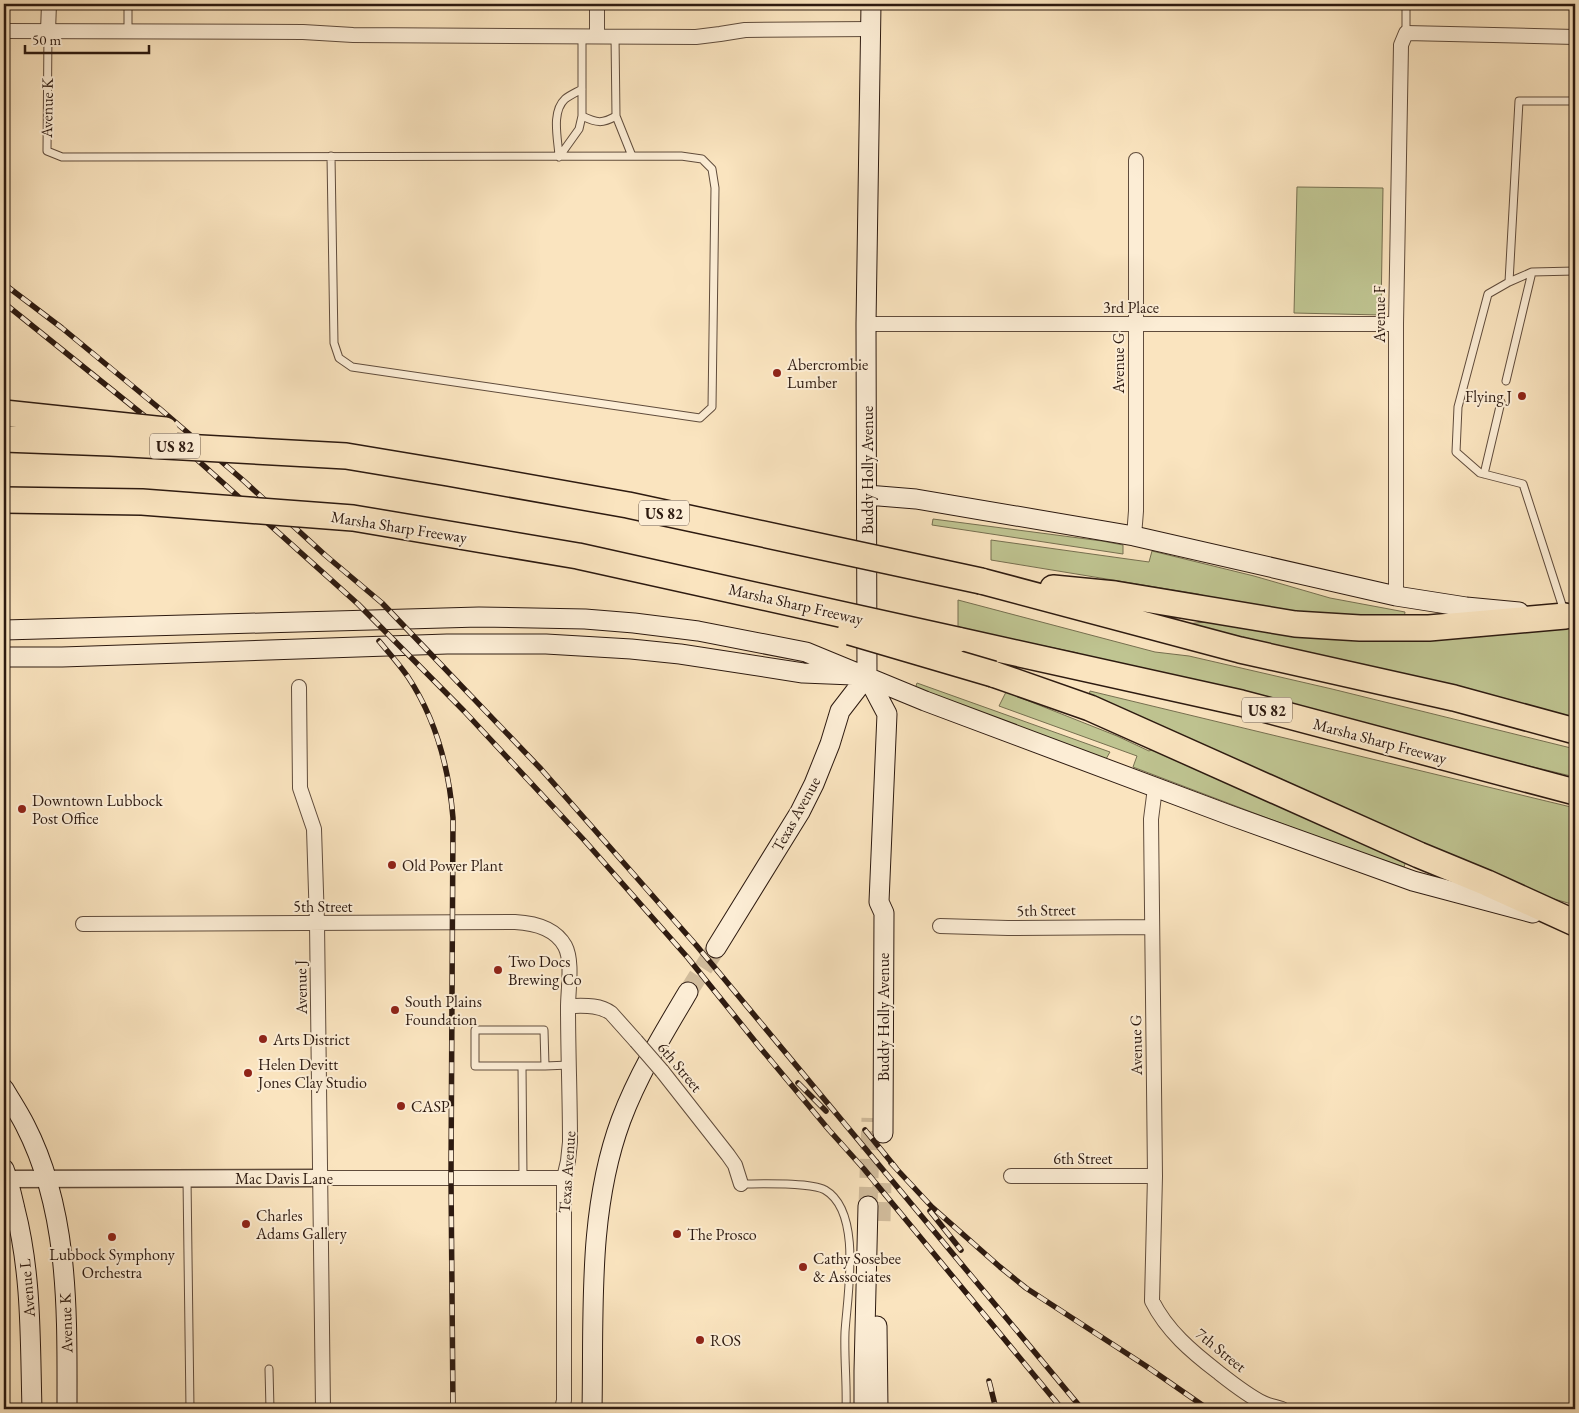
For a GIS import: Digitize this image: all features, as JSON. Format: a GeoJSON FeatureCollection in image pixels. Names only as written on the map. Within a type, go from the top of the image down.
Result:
{"type":"FeatureCollection","features":[{"type":"Feature","properties":{"kind":"highway"},"geometry":{"type":"LineString","coordinates":[[4,413],[284,442],[346,456]]}},
{"type":"Feature","properties":{"kind":"highway","name":"US 82"},"geometry":{"type":"LineString","coordinates":[[4,439],[120,443],[346,456],[628,505],[981,581],[1240,650],[1454,698],[1575,731]]}},
{"type":"Feature","properties":{"kind":"highway","name":"Marsha Sharp Freeway"},"geometry":{"type":"LineString","coordinates":[[4,500],[142,502],[353,518],[578,556],[1241,703],[1575,792]]}},
{"type":"Feature","properties":{"kind":"highway"},"geometry":{"type":"LineString","coordinates":[[644,570],[992,674],[1090,708],[1419,855],[1487,883],[1575,924]]}},
{"type":"Feature","properties":{"kind":"highway"},"geometry":{"type":"LineString","coordinates":[[981,581],[1115,594],[1295,624],[1360,628],[1429,628],[1570,616]]}},
{"type":"Feature","properties":{"kind":"main road","name":"Buddy Holly Avenue"},"geometry":{"type":"LineString","coordinates":[[871,4],[866,324],[867,676],[886,714],[879,902],[874,913],[871,1118]]}},
{"type":"Feature","properties":{"kind":"main road"},"geometry":{"type":"LineString","coordinates":[[867,495],[916,499],[1134,536],[1396,596],[1466,607],[1570,616]]}},
{"type":"Feature","properties":{"kind":"main road"},"geometry":{"type":"LineString","coordinates":[[4,630],[479,617],[585,619],[698,631],[774,644],[806,652],[925,701],[969,716],[1155,788],[1413,881],[1575,924]]}},
{"type":"Feature","properties":{"kind":"main road"},"geometry":{"type":"LineString","coordinates":[[4,658],[447,644],[546,644],[650,650],[803,673],[867,676]]}},
{"type":"Feature","properties":{"kind":"main road","name":"Texas Avenue"},"geometry":{"type":"LineString","coordinates":[[716,948],[800,812],[814,784],[830,744],[840,711],[867,676]]}},
{"type":"Feature","properties":{"kind":"main road","name":"Buddy Holly Avenue"},"geometry":{"type":"LineString","coordinates":[[879,902],[884,913],[883,1133]]}},
{"type":"Feature","properties":{"kind":"main road"},"geometry":{"type":"LineString","coordinates":[[592,1409],[594,1256],[601,1199],[607,1170],[621,1121],[638,1081],[688,992]]}},
{"type":"Feature","properties":{"kind":"main road"},"geometry":{"type":"LineString","coordinates":[[4,1089],[25,1125],[47,1179]]}},
{"type":"Feature","properties":{"kind":"main road","name":"Avenue L"},"geometry":{"type":"LineString","coordinates":[[5,1176],[19,1224],[28,1286],[32,1409]]}},
{"type":"Feature","properties":{"kind":"main road","name":"Avenue K"},"geometry":{"type":"LineString","coordinates":[[47,1179],[62,1253],[67,1409]]}},
{"type":"Feature","properties":{"kind":"main road"},"geometry":{"type":"LineString","coordinates":[[864,1409],[868,1206]]}},
{"type":"Feature","properties":{"kind":"main road"},"geometry":{"type":"LineString","coordinates":[[878,1409],[877,1318],[881,1221]]}},
{"type":"Feature","properties":{"kind":"street","name":"Avenue K"},"geometry":{"type":"LineString","coordinates":[[48,4],[48,31]]}},
{"type":"Feature","properties":{"kind":"street"},"geometry":{"type":"LineString","coordinates":[[597,4],[597,36]]}},
{"type":"Feature","properties":{"kind":"street"},"geometry":{"type":"LineString","coordinates":[[4,31],[696,36],[745,30],[871,29]]}},
{"type":"Feature","properties":{"kind":"street"},"geometry":{"type":"LineString","coordinates":[[1406,34],[1575,37]]}},
{"type":"Feature","properties":{"kind":"street","name":"Avenue F"},"geometry":{"type":"LineString","coordinates":[[1396,596],[1396,324],[1401,45],[1406,34]]}},
{"type":"Feature","properties":{"kind":"street","name":"Avenue G"},"geometry":{"type":"LineString","coordinates":[[1134,536],[1136,511],[1136,160]]}},
{"type":"Feature","properties":{"kind":"street","name":"3rd Place"},"geometry":{"type":"LineString","coordinates":[[866,324],[1396,324]]}},
{"type":"Feature","properties":{"kind":"street","name":"Avenue J"},"geometry":{"type":"LineString","coordinates":[[299,687],[300,788],[314,829],[321,1178],[323,1409]]}},
{"type":"Feature","properties":{"kind":"street","name":"Avenue G"},"geometry":{"type":"LineString","coordinates":[[1152,1301],[1154,1176],[1151,819],[1155,788]]}},
{"type":"Feature","properties":{"kind":"street","name":"5th Street"},"geometry":{"type":"LineString","coordinates":[[83,924],[523,923],[540,926],[559,937]]}},
{"type":"Feature","properties":{"kind":"street","name":"5th Street"},"geometry":{"type":"LineString","coordinates":[[940,926],[1008,928],[1152,927]]}},
{"type":"Feature","properties":{"kind":"street","name":"Texas Avenue"},"geometry":{"type":"LineString","coordinates":[[559,937],[568,956],[570,1142],[564,1178],[564,1400],[562,1409]]}},
{"type":"Feature","properties":{"kind":"street","name":"6th Street"},"geometry":{"type":"LineString","coordinates":[[568,1006],[600,1006],[611,1013],[662,1071],[728,1155],[735,1165],[741,1184]]}},
{"type":"Feature","properties":{"kind":"street","name":"Mac Davis Lane"},"geometry":{"type":"LineString","coordinates":[[5,1176],[47,1179],[564,1178]]}},
{"type":"Feature","properties":{"kind":"street","name":"6th Street"},"geometry":{"type":"LineString","coordinates":[[1011,1176],[1154,1176]]}},
{"type":"Feature","properties":{"kind":"street","name":"7th Street"},"geometry":{"type":"LineString","coordinates":[[1152,1301],[1160,1316],[1173,1332],[1198,1356],[1256,1399],[1264,1404],[1282,1409]]}},
{"type":"Feature","properties":{"kind":"lane"},"geometry":{"type":"LineString","coordinates":[[128,4],[128,32]]}},
{"type":"Feature","properties":{"kind":"lane"},"geometry":{"type":"LineString","coordinates":[[1406,4],[1406,34]]}},
{"type":"Feature","properties":{"kind":"lane","name":"Avenue K"},"geometry":{"type":"LineString","coordinates":[[48,31],[47,151],[62,156],[332,156]]}},
{"type":"Feature","properties":{"kind":"lane"},"geometry":{"type":"LineString","coordinates":[[559,156],[579,129],[582,116],[582,36]]}},
{"type":"Feature","properties":{"kind":"lane"},"geometry":{"type":"LineString","coordinates":[[615,36],[616,116],[632,156]]}},
{"type":"Feature","properties":{"kind":"lane"},"geometry":{"type":"LineString","coordinates":[[559,156],[557,117],[559,106],[566,98],[582,88]]}},
{"type":"Feature","properties":{"kind":"lane"},"geometry":{"type":"LineString","coordinates":[[1509,282],[1519,102],[1575,102]]}},
{"type":"Feature","properties":{"kind":"lane"},"geometry":{"type":"LineString","coordinates":[[582,116],[595,122],[607,122],[616,116]]}},
{"type":"Feature","properties":{"kind":"lane"},"geometry":{"type":"LineString","coordinates":[[332,156],[559,156],[681,156],[702,159],[712,169],[715,188],[712,407],[700,418],[352,367],[339,358],[334,343],[332,156]]}},
{"type":"Feature","properties":{"kind":"lane"},"geometry":{"type":"LineString","coordinates":[[1570,616],[1522,484],[1480,474],[1456,452],[1458,407],[1488,294],[1532,272],[1575,271]]}},
{"type":"Feature","properties":{"kind":"lane"},"geometry":{"type":"LineString","coordinates":[[1506,382],[1532,272]]}},
{"type":"Feature","properties":{"kind":"lane"},"geometry":{"type":"LineString","coordinates":[[1484,474],[1501,402]]}},
{"type":"Feature","properties":{"kind":"lane"},"geometry":{"type":"LineString","coordinates":[[545,1066],[544,1030],[476,1030],[475,1066],[545,1066],[569,1065]]}},
{"type":"Feature","properties":{"kind":"lane"},"geometry":{"type":"LineString","coordinates":[[522,1066],[523,1178]]}},
{"type":"Feature","properties":{"kind":"lane"},"geometry":{"type":"LineString","coordinates":[[187,1178],[190,1409]]}},
{"type":"Feature","properties":{"kind":"lane"},"geometry":{"type":"LineString","coordinates":[[741,1184],[809,1186],[825,1190],[838,1202],[844,1215],[849,1238],[850,1275],[845,1333],[846,1409]]}},
{"type":"Feature","properties":{"kind":"lane"},"geometry":{"type":"LineString","coordinates":[[270,1369],[270,1409]]}},
{"type":"Feature","properties":{"kind":"green space"},"geometry":{"type":"Polygon","coordinates":[[[1297,187],[1383,188],[1381,315],[1294,313],[1297,187]]]}},
{"type":"Feature","properties":{"kind":"green space"},"geometry":{"type":"Polygon","coordinates":[[[933,519],[1102,541],[1123,545],[1123,554],[932,525],[933,519]]]}},
{"type":"Feature","properties":{"kind":"green space"},"geometry":{"type":"Polygon","coordinates":[[[991,540],[1149,562],[1152,551],[1254,576],[1330,598],[1405,612],[1404,618],[1311,615],[1226,602],[1198,594],[991,560],[991,540]]]}},
{"type":"Feature","properties":{"kind":"green space"},"geometry":{"type":"Polygon","coordinates":[[[958,600],[1155,652],[1189,656],[1332,689],[1575,749],[1575,777],[1078,657],[1078,653],[958,628],[958,600]]]}},
{"type":"Feature","properties":{"kind":"green space"},"geometry":{"type":"Polygon","coordinates":[[[1215,621],[1528,627],[1575,623],[1575,718],[1186,624],[1215,621]]]}},
{"type":"Feature","properties":{"kind":"green space"},"geometry":{"type":"Polygon","coordinates":[[[917,683],[1110,752],[1106,759],[915,689],[917,683]]]}},
{"type":"Feature","properties":{"kind":"green space"},"geometry":{"type":"Polygon","coordinates":[[[1090,691],[1575,808],[1575,905],[1547,897],[1088,699],[1090,691]]]}},
{"type":"Feature","properties":{"kind":"green space"},"geometry":{"type":"Polygon","coordinates":[[[1006,692],[1117,736],[1149,751],[1153,749],[1406,861],[1404,867],[1333,843],[1133,767],[1137,756],[999,706],[1006,692]]]}},
{"type":"Feature","properties":{"kind":"tunnel"},"geometry":{"type":"LineString","coordinates":[[688,992],[716,948]]}},
{"type":"Feature","properties":{"kind":"tunnel"},"geometry":{"type":"LineString","coordinates":[[868,1206],[871,1118]]}},
{"type":"Feature","properties":{"kind":"tunnel"},"geometry":{"type":"LineString","coordinates":[[881,1221],[882,1183]]}},
{"type":"Feature","properties":{"kind":"railway"},"geometry":{"type":"LineString","coordinates":[[4,284],[62,328],[159,408],[382,603],[541,769],[696,945],[1082,1409]]}},
{"type":"Feature","properties":{"kind":"railway"},"geometry":{"type":"LineString","coordinates":[[4,303],[183,447],[358,604],[464,711],[584,840],[688,958],[758,1045],[864,1169],[1062,1409]]}},
{"type":"Feature","properties":{"kind":"railway"},"geometry":{"type":"LineString","coordinates":[[379,641],[408,677],[426,710],[440,745],[448,781],[453,818],[451,1177],[453,1409]]}},
{"type":"Feature","properties":{"kind":"railway"},"geometry":{"type":"LineString","coordinates":[[798,1083],[826,1111]]}},
{"type":"Feature","properties":{"kind":"railway"},"geometry":{"type":"LineString","coordinates":[[865,1130],[896,1168]]}},
{"type":"Feature","properties":{"kind":"railway"},"geometry":{"type":"LineString","coordinates":[[891,1163],[932,1207],[1026,1288],[1208,1409]]}},
{"type":"Feature","properties":{"kind":"railway"},"geometry":{"type":"LineString","coordinates":[[930,1211],[961,1250]]}},
{"type":"Feature","properties":{"kind":"railway"},"geometry":{"type":"LineString","coordinates":[[989,1381],[996,1409]]}},
{"type":"Feature","properties":{"kind":"place","name":"Abercrombie Lumber"},"geometry":{"type":"Point","coordinates":[777,373]}},
{"type":"Feature","properties":{"kind":"place","name":"Flying J"},"geometry":{"type":"Point","coordinates":[1522,396]}},
{"type":"Feature","properties":{"kind":"place","name":"Downtown Lubbock Post Office"},"geometry":{"type":"Point","coordinates":[22,809]}},
{"type":"Feature","properties":{"kind":"place","name":"Old Power Plant"},"geometry":{"type":"Point","coordinates":[392,865]}},
{"type":"Feature","properties":{"kind":"place","name":"Two Docs Brewing Co"},"geometry":{"type":"Point","coordinates":[498,970]}},
{"type":"Feature","properties":{"kind":"place","name":"South Plains Foundation"},"geometry":{"type":"Point","coordinates":[395,1010]}},
{"type":"Feature","properties":{"kind":"place","name":"Arts District"},"geometry":{"type":"Point","coordinates":[263,1039]}},
{"type":"Feature","properties":{"kind":"place","name":"Helen Devitt Jones Clay Studio"},"geometry":{"type":"Point","coordinates":[248,1073]}},
{"type":"Feature","properties":{"kind":"place","name":"CASP"},"geometry":{"type":"Point","coordinates":[401,1106]}},
{"type":"Feature","properties":{"kind":"place","name":"Charles Adams Gallery"},"geometry":{"type":"Point","coordinates":[246,1224]}},
{"type":"Feature","properties":{"kind":"place","name":"The Prosco"},"geometry":{"type":"Point","coordinates":[677,1234]}},
{"type":"Feature","properties":{"kind":"place","name":"Lubbock Symphony Orchestra"},"geometry":{"type":"Point","coordinates":[112,1237]}},
{"type":"Feature","properties":{"kind":"place","name":"Cathy Sosebee & Associates"},"geometry":{"type":"Point","coordinates":[803,1267]}},
{"type":"Feature","properties":{"kind":"place","name":"ROS"},"geometry":{"type":"Point","coordinates":[700,1340]}}]}
